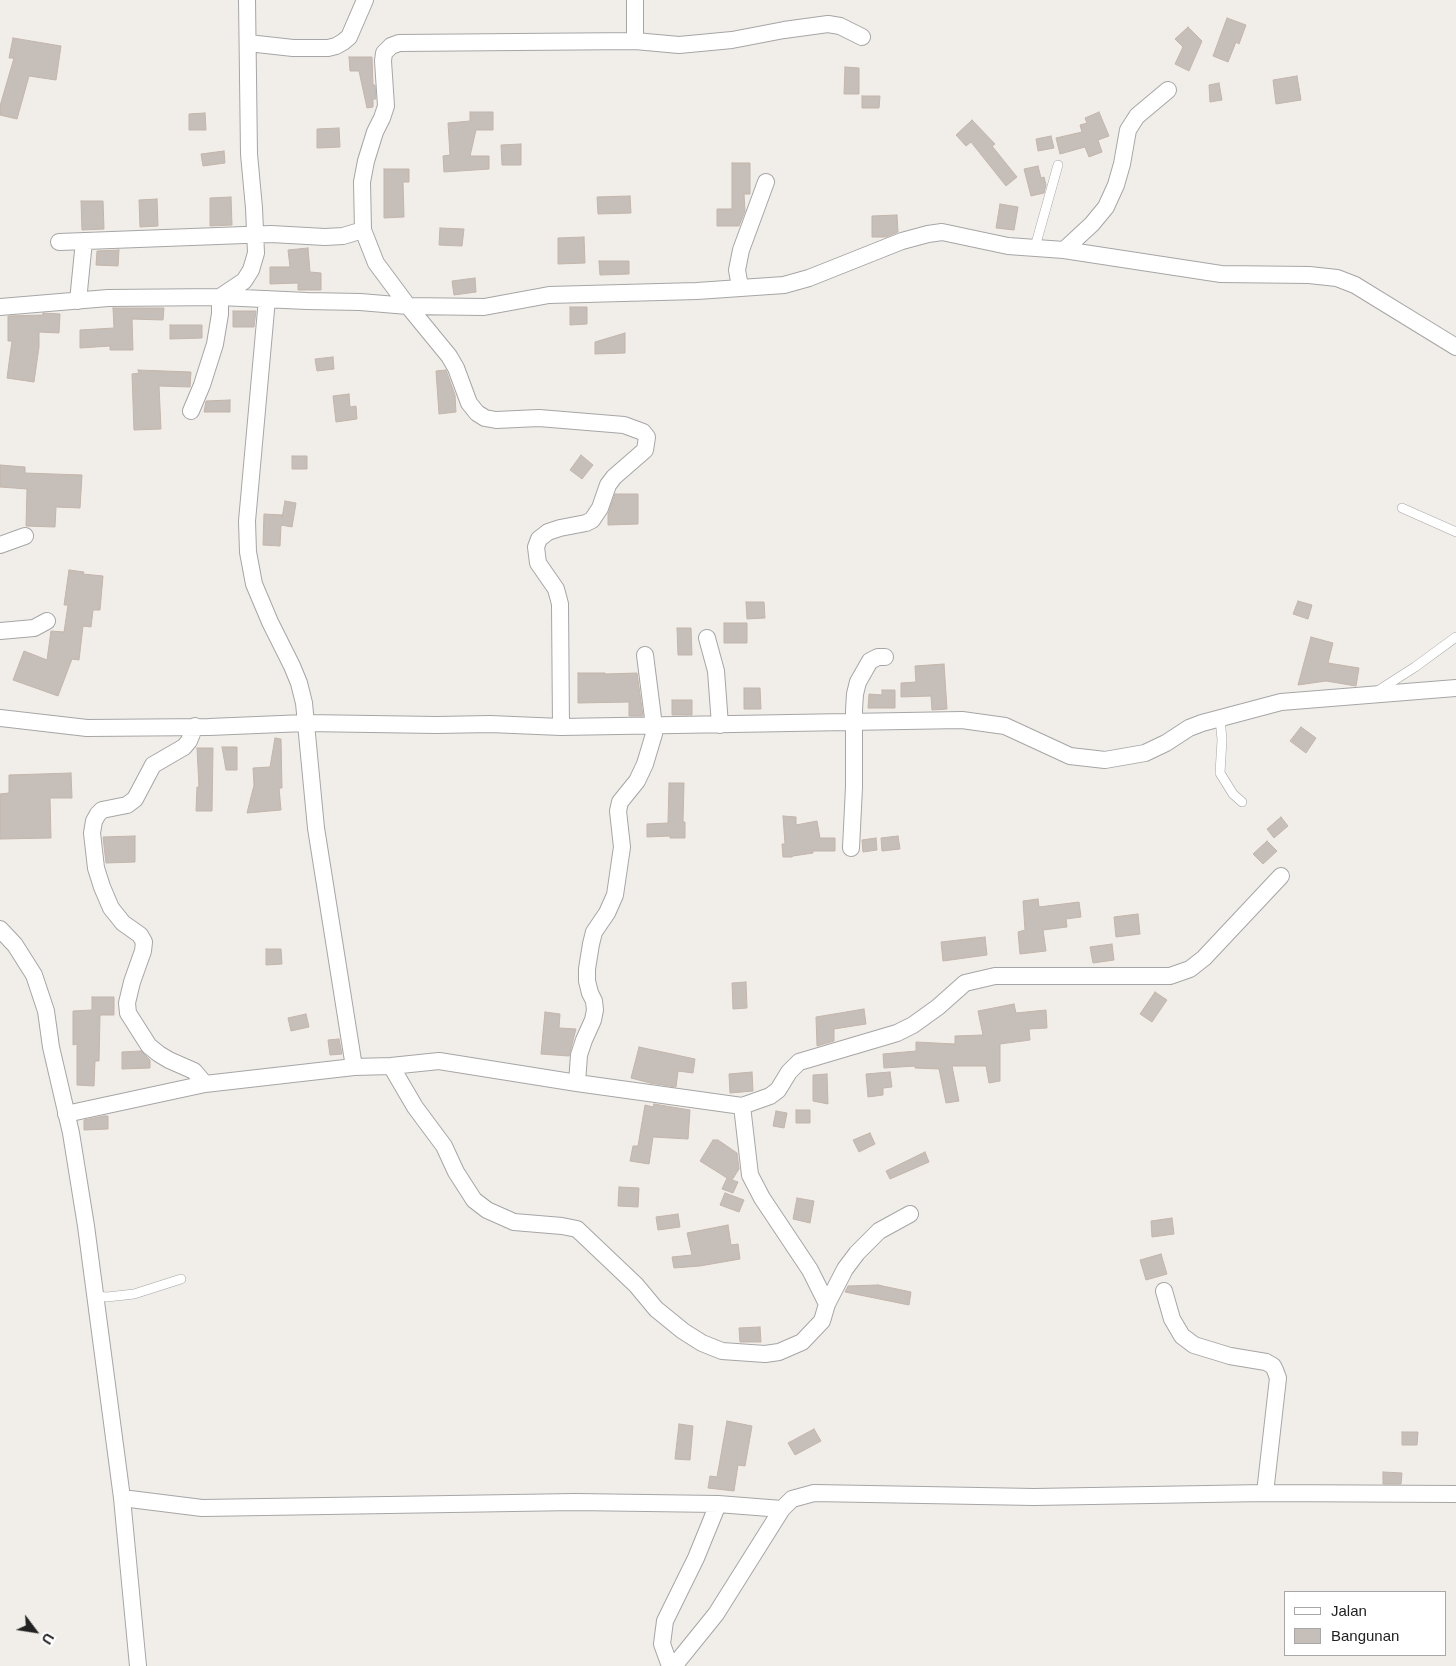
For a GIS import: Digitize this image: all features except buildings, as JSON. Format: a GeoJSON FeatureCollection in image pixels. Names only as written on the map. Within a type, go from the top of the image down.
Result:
{"type":"FeatureCollection","features":[{"type":"Feature","properties":{"kind":"street"},"geometry":{"type":"LineString","coordinates":[[220,297],[244,281],[251,270],[256,253],[248,145],[247,0]]}},
{"type":"Feature","properties":{"kind":"street"},"geometry":{"type":"LineString","coordinates":[[248,43],[293,48],[328,48],[336,46],[349,37],[365,0]]}},
{"type":"Feature","properties":{"kind":"street"},"geometry":{"type":"LineString","coordinates":[[635,0],[635,41]]}},
{"type":"Feature","properties":{"kind":"street"},"geometry":{"type":"LineString","coordinates":[[561,727],[560,604],[556,589],[538,563],[536,547],[539,539],[548,532],[592,520],[600,508],[608,485],[614,477],[645,450],[647,437],[642,432],[624,425],[539,418],[496,420],[485,418],[477,413],[469,403],[456,368],[449,356],[376,264],[363,230],[362,182],[369,147],[386,106],[384,53],[391,46],[399,43],[635,41],[679,45],[732,40],[828,24],[840,26],[862,37]]}},
{"type":"Feature","properties":{"kind":"street"},"geometry":{"type":"LineString","coordinates":[[1064,250],[1092,224],[1106,207],[1118,178],[1128,130],[1137,116],[1168,90]]}},
{"type":"Feature","properties":{"kind":"street"},"geometry":{"type":"LineString","coordinates":[[740,288],[737,270],[741,250],[766,182]]}},
{"type":"Feature","properties":{"kind":"street"},"geometry":{"type":"LineString","coordinates":[[59,242],[158,240],[255,234],[324,237],[343,236],[363,230]]}},
{"type":"Feature","properties":{"kind":"street"},"geometry":{"type":"LineString","coordinates":[[0,307],[108,298],[220,297],[360,302],[408,306],[484,307],[550,295],[697,291],[784,285],[810,278],[902,242],[942,232],[1008,246],[1064,250],[1221,274],[1309,275],[1337,278],[1355,285],[1456,347]]}},
{"type":"Feature","properties":{"kind":"street"},"geometry":{"type":"LineString","coordinates":[[78,301],[84,241]]}},
{"type":"Feature","properties":{"kind":"street"},"geometry":{"type":"LineString","coordinates":[[190,410],[202,385],[215,344],[220,314],[220,297]]}},
{"type":"Feature","properties":{"kind":"street"},"geometry":{"type":"LineString","coordinates":[[267,299],[247,521],[248,552],[254,584],[299,683],[304,703],[316,828],[354,1066]]}},
{"type":"Feature","properties":{"kind":"street"},"geometry":{"type":"LineString","coordinates":[[0,546],[24,536]]}},
{"type":"Feature","properties":{"kind":"street"},"geometry":{"type":"LineString","coordinates":[[0,631],[34,628],[47,622]]}},
{"type":"Feature","properties":{"kind":"street"},"geometry":{"type":"LineString","coordinates":[[707,638],[716,671],[720,725]]}},
{"type":"Feature","properties":{"kind":"street"},"geometry":{"type":"LineString","coordinates":[[577,1083],[579,1055],[595,1010],[587,975],[591,944],[594,932],[607,914],[615,895],[622,847],[618,811],[620,802],[637,781],[652,742],[654,726],[645,655]]}},
{"type":"Feature","properties":{"kind":"street"},"geometry":{"type":"LineString","coordinates":[[851,848],[855,694],[858,682],[870,662],[878,656],[885,656]]}},
{"type":"Feature","properties":{"kind":"street"},"geometry":{"type":"LineString","coordinates":[[0,718],[87,728],[209,727],[305,723],[490,724],[561,727],[962,720],[1005,726],[1070,756],[1105,760],[1145,753],[1166,743],[1189,728],[1280,702],[1456,688]]}},
{"type":"Feature","properties":{"kind":"street"},"geometry":{"type":"LineString","coordinates":[[195,726],[189,741],[184,747],[154,765],[135,799],[127,805],[102,810],[98,814],[94,821],[92,832],[96,868],[111,908],[123,923],[140,935],[144,942],[143,951],[126,1003],[128,1013],[149,1046],[169,1060],[194,1071],[205,1084]]}},
{"type":"Feature","properties":{"kind":"street"},"geometry":{"type":"LineString","coordinates":[[66,1114],[205,1084],[354,1066],[391,1066],[439,1061],[742,1106],[762,1100],[778,1090],[789,1072],[799,1062],[897,1033],[912,1025],[938,1007],[965,983],[995,976],[1170,976],[1190,969],[1204,958],[1281,876]]}},
{"type":"Feature","properties":{"kind":"street"},"geometry":{"type":"LineString","coordinates":[[0,929],[15,945],[34,975],[46,1011],[51,1047],[74,1152],[122,1498],[138,1666]]}},
{"type":"Feature","properties":{"kind":"street"},"geometry":{"type":"LineString","coordinates":[[391,1066],[414,1107],[444,1146],[456,1172],[474,1200],[487,1210],[514,1222],[577,1229],[636,1285],[656,1309],[683,1332],[722,1352],[753,1354],[779,1352],[802,1342],[822,1321],[845,1269],[865,1243],[880,1230],[910,1214]]}},
{"type":"Feature","properties":{"kind":"street"},"geometry":{"type":"LineString","coordinates":[[742,1106],[750,1175],[762,1198],[810,1270],[828,1304]]}},
{"type":"Feature","properties":{"kind":"street"},"geometry":{"type":"LineString","coordinates":[[1164,1291],[1172,1319],[1182,1336],[1194,1345],[1230,1356],[1266,1362],[1273,1366],[1278,1378],[1265,1493]]}},
{"type":"Feature","properties":{"kind":"street"},"geometry":{"type":"LineString","coordinates":[[674,1666],[716,1614],[782,1508],[792,1499],[814,1493],[1034,1497],[1265,1493],[1456,1494]]}},
{"type":"Feature","properties":{"kind":"street"},"geometry":{"type":"LineString","coordinates":[[122,1498],[202,1508],[575,1502],[718,1504],[782,1508]]}},
{"type":"Feature","properties":{"kind":"street"},"geometry":{"type":"LineString","coordinates":[[670,1666],[662,1644],[665,1622],[696,1558],[718,1504]]}},
{"type":"Feature","properties":{"kind":"lane"},"geometry":{"type":"LineString","coordinates":[[1035,248],[1058,165]]}},
{"type":"Feature","properties":{"kind":"lane"},"geometry":{"type":"LineString","coordinates":[[1402,508],[1456,532]]}},
{"type":"Feature","properties":{"kind":"lane"},"geometry":{"type":"LineString","coordinates":[[1370,696],[1415,667],[1456,637]]}},
{"type":"Feature","properties":{"kind":"lane"},"geometry":{"type":"LineString","coordinates":[[1220,718],[1222,740],[1220,773],[1233,794],[1242,802]]}},
{"type":"Feature","properties":{"kind":"lane"},"geometry":{"type":"LineString","coordinates":[[95,1296],[134,1294],[181,1278]]}}]}
